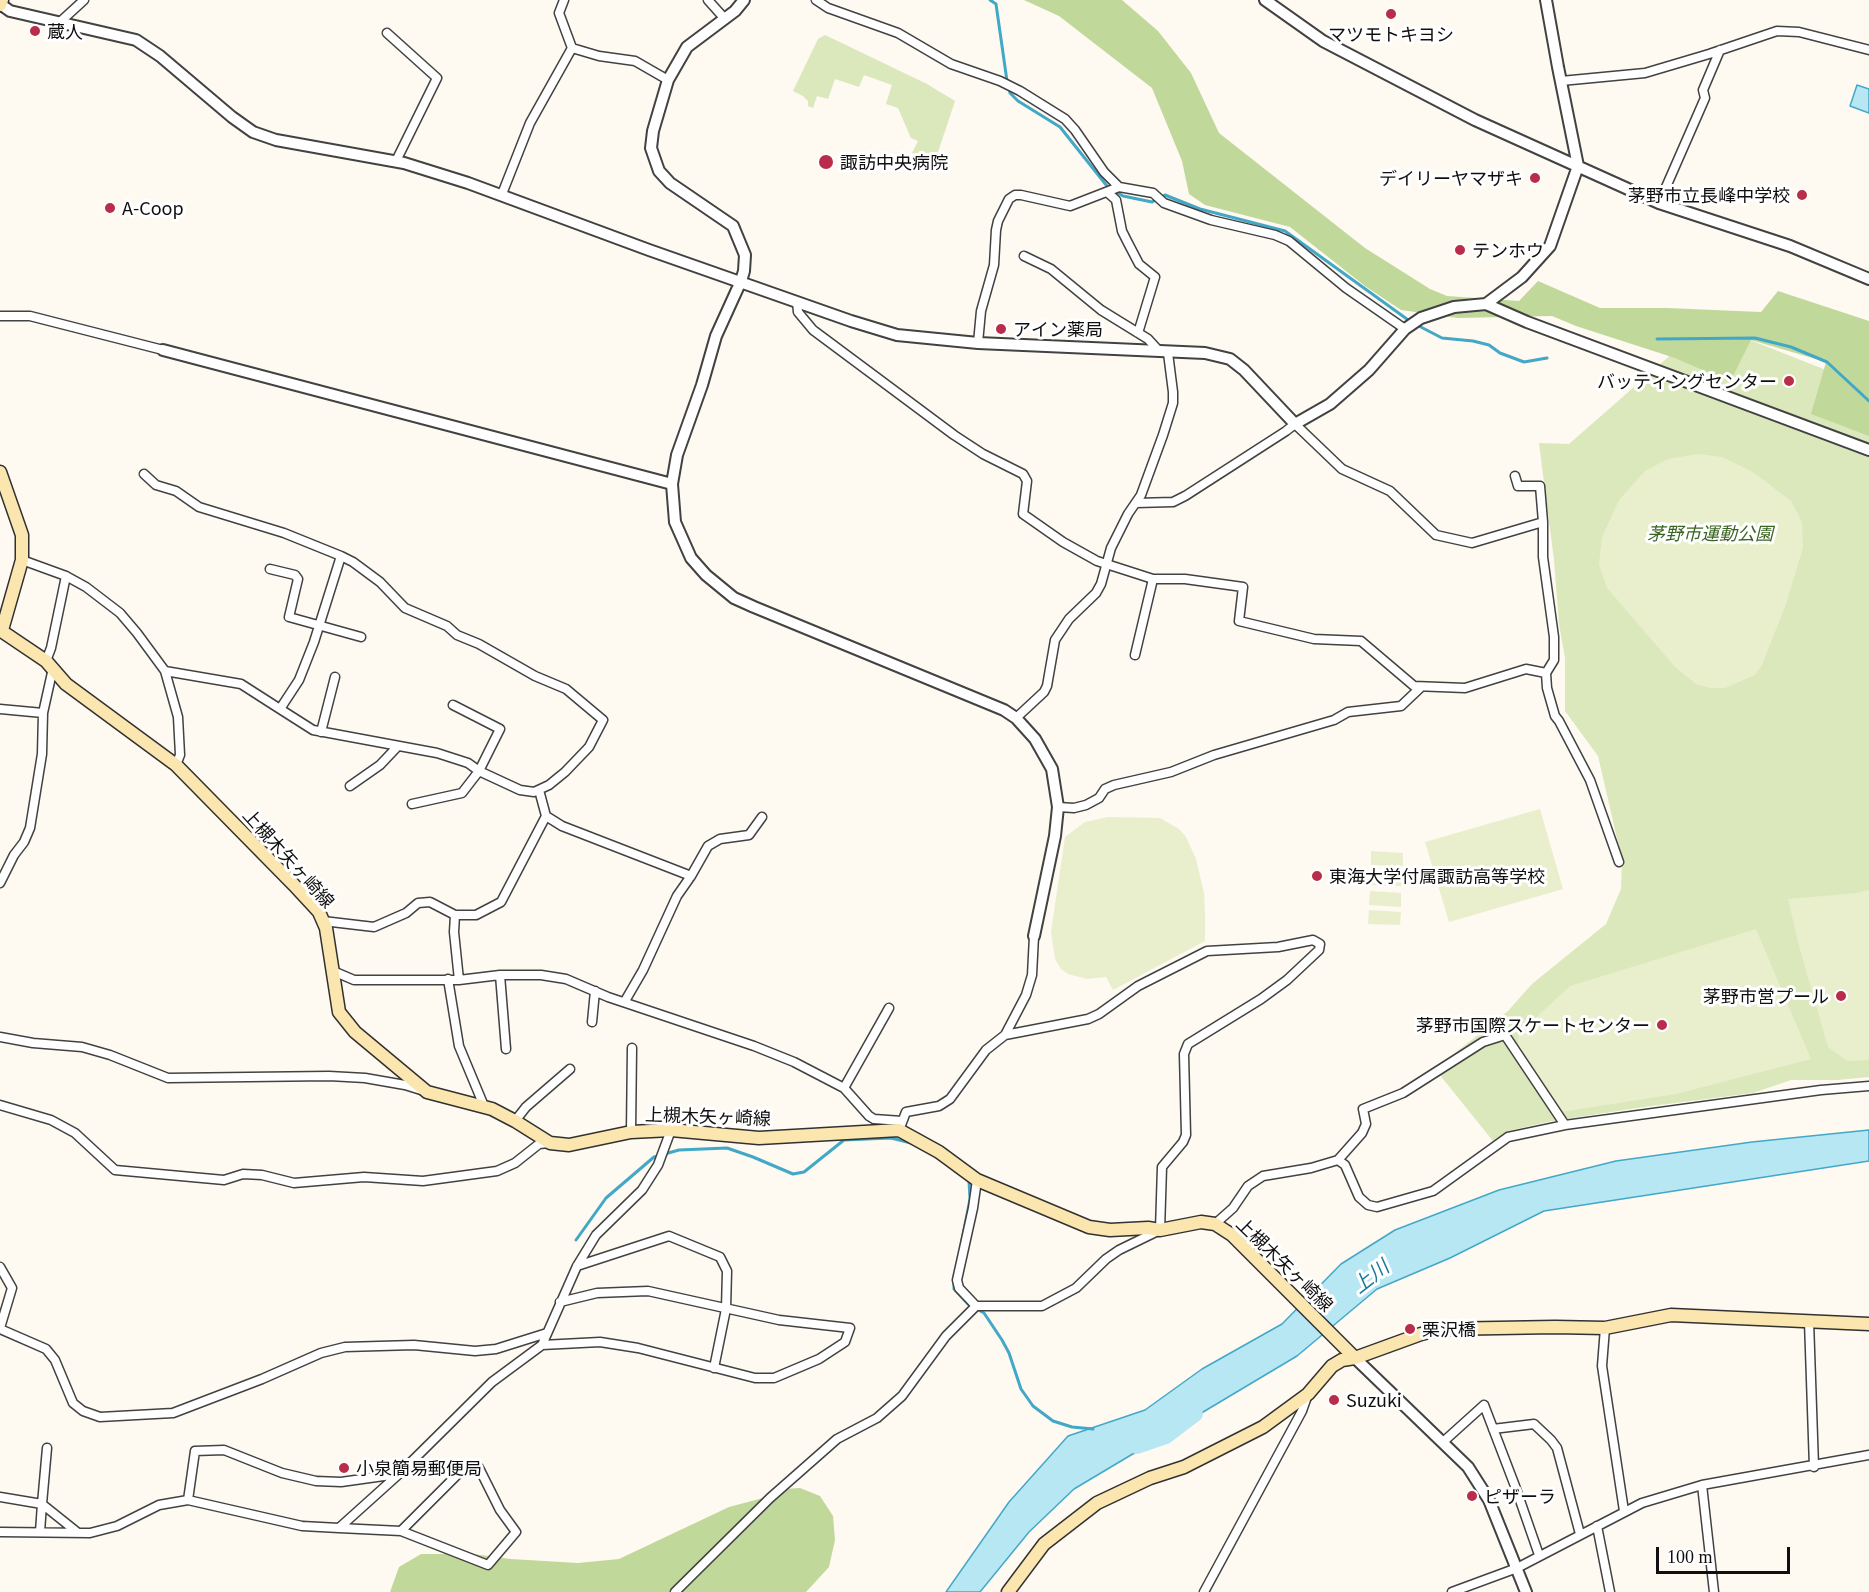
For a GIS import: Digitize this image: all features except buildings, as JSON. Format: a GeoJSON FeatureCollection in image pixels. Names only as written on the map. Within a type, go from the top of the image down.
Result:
{"type":"FeatureCollection","features":[{"type":"Feature","properties":{"kind":"main road"},"geometry":{"type":"LineString","coordinates":[[0,4],[2,0]]}},
{"type":"Feature","properties":{"kind":"main road"},"geometry":{"type":"LineString","coordinates":[[0,472],[22,535],[22,560],[1,630]]}},
{"type":"Feature","properties":{"kind":"main road","name":"上槻木矢ヶ崎線"},"geometry":{"type":"LineString","coordinates":[[1,630],[50,665],[66,684],[176,765],[319,912],[326,928],[339,1012],[356,1032],[427,1092],[447,1099],[484,1106],[515,1121],[550,1143],[569,1145],[631,1132],[669,1136],[759,1138],[901,1126],[976,1180],[1089,1227],[1110,1230],[1148,1228],[1160,1230],[1201,1222],[1215,1224],[1232,1235],[1355,1358]]}},
{"type":"Feature","properties":{"kind":"main road"},"geometry":{"type":"LineString","coordinates":[[1008,1592],[1044,1544],[1097,1503],[1150,1478],[1184,1467],[1263,1426],[1308,1394],[1332,1366],[1342,1360],[1355,1358],[1421,1334],[1441,1329],[1605,1328],[1671,1314],[1869,1324]]}},
{"type":"Feature","properties":{"kind":"street"},"geometry":{"type":"LineString","coordinates":[[60,22],[84,0]]}},
{"type":"Feature","properties":{"kind":"street"},"geometry":{"type":"LineString","coordinates":[[564,0],[558,13],[572,48]]}},
{"type":"Feature","properties":{"kind":"street"},"geometry":{"type":"LineString","coordinates":[[708,0],[725,19]]}},
{"type":"Feature","properties":{"kind":"street"},"geometry":{"type":"LineString","coordinates":[[333,971],[354,980],[459,980],[500,975],[541,975],[566,979],[608,997],[626,1001],[636,1007],[754,1046],[794,1062],[844,1088],[868,1116],[901,1126],[906,1112],[939,1106],[950,1098],[986,1050],[1005,1035],[1026,996],[1032,975],[1034,936],[1055,836],[1058,807],[1052,769],[1035,738],[1016,718],[985,702],[754,608],[734,597],[705,575],[691,558],[675,522],[672,484],[680,446],[702,385],[716,336],[741,282],[745,255],[733,226],[670,183],[659,171],[651,148],[653,131],[668,80],[687,47],[735,11],[744,0]]}},
{"type":"Feature","properties":{"kind":"street"},"geometry":{"type":"LineString","coordinates":[[816,0],[828,8],[898,33],[951,64],[1015,89],[1065,120],[1075,130],[1104,172],[1119,187],[1153,194],[1163,202],[1211,220],[1275,235],[1289,241],[1346,288],[1405,329]]}},
{"type":"Feature","properties":{"kind":"street"},"geometry":{"type":"LineString","coordinates":[[1265,0],[1323,40],[1475,120],[1659,203],[1790,246],[1869,279]]}},
{"type":"Feature","properties":{"kind":"street"},"geometry":{"type":"LineString","coordinates":[[1486,304],[1522,277],[1550,246],[1578,166],[1546,0]]}},
{"type":"Feature","properties":{"kind":"street"},"geometry":{"type":"LineString","coordinates":[[0,4],[10,11],[136,40],[253,132],[276,140],[396,161],[502,194],[649,250],[897,335],[978,343],[1205,353],[1230,359],[1244,370],[1342,469],[1390,491],[1436,535],[1472,543],[1543,522]]}},
{"type":"Feature","properties":{"kind":"street"},"geometry":{"type":"LineString","coordinates":[[1561,81],[1645,73],[1777,31],[1799,32],[1869,50]]}},
{"type":"Feature","properties":{"kind":"street"},"geometry":{"type":"LineString","coordinates":[[387,33],[437,78],[396,161]]}},
{"type":"Feature","properties":{"kind":"street"},"geometry":{"type":"LineString","coordinates":[[572,48],[599,56],[635,61],[668,80]]}},
{"type":"Feature","properties":{"kind":"street"},"geometry":{"type":"LineString","coordinates":[[502,194],[519,145],[572,48]]}},
{"type":"Feature","properties":{"kind":"street"},"geometry":{"type":"LineString","coordinates":[[1659,203],[1705,98],[1703,90],[1720,50]]}},
{"type":"Feature","properties":{"kind":"street"},"geometry":{"type":"LineString","coordinates":[[978,343],[981,311],[994,265],[996,230],[1009,199],[1015,195],[1022,195],[1070,206],[1119,187]]}},
{"type":"Feature","properties":{"kind":"street"},"geometry":{"type":"LineString","coordinates":[[1108,192],[1116,200],[1122,231],[1139,264],[1155,277],[1138,333]]}},
{"type":"Feature","properties":{"kind":"street"},"geometry":{"type":"LineString","coordinates":[[1016,718],[1044,692],[1055,640],[1069,619],[1101,584],[1111,548],[1141,495],[1173,403],[1163,352],[1148,339],[1101,310],[1051,269],[1024,256]]}},
{"type":"Feature","properties":{"kind":"street"},"geometry":{"type":"LineString","coordinates":[[797,302],[798,312],[813,330],[954,435],[983,454],[1023,474],[1027,481],[1023,514],[1079,551],[1153,579],[1185,579],[1243,587],[1239,621],[1314,639],[1361,641],[1413,686],[1420,688],[1465,688],[1526,669],[1546,673]]}},
{"type":"Feature","properties":{"kind":"street"},"geometry":{"type":"LineString","coordinates":[[1136,503],[1173,502],[1185,496],[1295,424],[1330,404],[1369,370],[1405,329],[1421,318],[1454,307],[1486,304],[1527,322],[1869,450]]}},
{"type":"Feature","properties":{"kind":"street"},"geometry":{"type":"LineString","coordinates":[[0,316],[30,316],[672,484]]}},
{"type":"Feature","properties":{"kind":"street"},"geometry":{"type":"LineString","coordinates":[[144,474],[156,484],[176,491],[199,507],[284,533],[354,562],[380,582],[405,608],[447,626],[457,636],[479,644],[535,676],[566,689],[603,720],[589,747],[565,772],[549,785],[534,792],[520,790],[468,764],[437,753],[313,730],[241,684],[165,671]]}},
{"type":"Feature","properties":{"kind":"street"},"geometry":{"type":"LineString","coordinates":[[1515,476],[1518,486],[1540,486],[1543,556],[1554,637],[1554,660],[1546,673],[1547,688],[1555,716],[1590,780],[1619,862]]}},
{"type":"Feature","properties":{"kind":"street"},"geometry":{"type":"LineString","coordinates":[[280,710],[298,680],[320,625],[341,556]]}},
{"type":"Feature","properties":{"kind":"street"},"geometry":{"type":"LineString","coordinates":[[22,560],[66,576],[86,587],[120,613],[165,671],[178,717],[180,755],[176,765]]}},
{"type":"Feature","properties":{"kind":"street"},"geometry":{"type":"LineString","coordinates":[[270,569],[294,575],[298,579],[289,617],[362,637]]}},
{"type":"Feature","properties":{"kind":"street"},"geometry":{"type":"LineString","coordinates":[[0,883],[30,828],[42,754],[43,713],[51,648],[66,576]]}},
{"type":"Feature","properties":{"kind":"street"},"geometry":{"type":"LineString","coordinates":[[1135,655],[1153,579]]}},
{"type":"Feature","properties":{"kind":"street"},"geometry":{"type":"LineString","coordinates":[[321,732],[335,677]]}},
{"type":"Feature","properties":{"kind":"street"},"geometry":{"type":"LineString","coordinates":[[1058,807],[1074,808],[1086,805],[1099,798],[1105,789],[1114,785],[1171,772],[1214,755],[1334,720],[1348,712],[1401,706],[1420,688]]}},
{"type":"Feature","properties":{"kind":"street"},"geometry":{"type":"LineString","coordinates":[[412,804],[462,793],[479,771],[500,729],[453,705]]}},
{"type":"Feature","properties":{"kind":"street"},"geometry":{"type":"LineString","coordinates":[[0,709],[43,713]]}},
{"type":"Feature","properties":{"kind":"street"},"geometry":{"type":"LineString","coordinates":[[350,786],[380,765],[398,746]]}},
{"type":"Feature","properties":{"kind":"street"},"geometry":{"type":"LineString","coordinates":[[323,921],[374,927],[406,913],[418,903],[430,902],[455,915],[476,915],[501,902],[546,816],[539,790]]}},
{"type":"Feature","properties":{"kind":"street"},"geometry":{"type":"LineString","coordinates":[[546,816],[562,826],[604,844],[691,876]]}},
{"type":"Feature","properties":{"kind":"street"},"geometry":{"type":"LineString","coordinates":[[626,1001],[677,896],[708,846],[720,839],[749,835],[762,817]]}},
{"type":"Feature","properties":{"kind":"street"},"geometry":{"type":"LineString","coordinates":[[455,915],[454,932],[459,980]]}},
{"type":"Feature","properties":{"kind":"street"},"geometry":{"type":"LineString","coordinates":[[675,1592],[770,1498],[837,1439],[877,1418],[902,1396],[946,1336],[974,1308],[1042,1306],[1076,1288],[1106,1259],[1119,1250],[1160,1230],[1162,1167],[1186,1135],[1184,1054],[1188,1044],[1261,999],[1287,980],[1319,950],[1320,944],[1313,940],[1278,947],[1206,951],[1138,986],[1099,1014],[1088,1019],[1005,1035]]}},
{"type":"Feature","properties":{"kind":"street"},"geometry":{"type":"LineString","coordinates":[[500,975],[506,1049]]}},
{"type":"Feature","properties":{"kind":"street"},"geometry":{"type":"LineString","coordinates":[[448,979],[459,1046],[484,1106]]}},
{"type":"Feature","properties":{"kind":"street"},"geometry":{"type":"LineString","coordinates":[[592,1023],[595,991]]}},
{"type":"Feature","properties":{"kind":"street"},"geometry":{"type":"LineString","coordinates":[[844,1088],[889,1008]]}},
{"type":"Feature","properties":{"kind":"street"},"geometry":{"type":"LineString","coordinates":[[1215,1224],[1233,1208],[1248,1186],[1263,1176],[1311,1168],[1338,1160],[1366,1124],[1363,1109],[1403,1093],[1483,1042],[1505,1035],[1565,1125]]}},
{"type":"Feature","properties":{"kind":"street"},"geometry":{"type":"LineString","coordinates":[[0,1037],[33,1043],[82,1047],[110,1055],[168,1078],[329,1076],[365,1078],[405,1085],[427,1092]]}},
{"type":"Feature","properties":{"kind":"street"},"geometry":{"type":"LineString","coordinates":[[631,1132],[632,1048]]}},
{"type":"Feature","properties":{"kind":"street"},"geometry":{"type":"LineString","coordinates":[[515,1121],[526,1107],[570,1070]]}},
{"type":"Feature","properties":{"kind":"street"},"geometry":{"type":"LineString","coordinates":[[1338,1160],[1345,1165],[1359,1197],[1368,1205],[1377,1207],[1433,1191],[1508,1137],[1565,1125],[1821,1090],[1869,1086]]}},
{"type":"Feature","properties":{"kind":"street"},"geometry":{"type":"LineString","coordinates":[[0,1105],[51,1120],[75,1134],[115,1170],[225,1180],[243,1174],[262,1175],[294,1183],[364,1177],[423,1181],[497,1171],[515,1163],[539,1144],[550,1143]]}},
{"type":"Feature","properties":{"kind":"street"},"geometry":{"type":"LineString","coordinates":[[339,1528],[399,1474],[492,1382],[542,1345],[577,1266],[596,1235],[642,1190],[658,1165],[669,1136]]}},
{"type":"Feature","properties":{"kind":"street"},"geometry":{"type":"LineString","coordinates":[[974,1308],[959,1288],[957,1280],[973,1208],[976,1180]]}},
{"type":"Feature","properties":{"kind":"street"},"geometry":{"type":"LineString","coordinates":[[577,1266],[669,1236],[720,1257],[727,1271],[726,1309],[714,1368]]}},
{"type":"Feature","properties":{"kind":"street"},"geometry":{"type":"LineString","coordinates":[[0,1267],[12,1288],[0,1328],[46,1349],[55,1360],[73,1403],[83,1411],[100,1417],[173,1413],[262,1379],[321,1353],[345,1347],[414,1345],[475,1351],[496,1349],[548,1333]]}},
{"type":"Feature","properties":{"kind":"street"},"geometry":{"type":"LineString","coordinates":[[542,1345],[600,1342],[638,1348],[755,1378],[774,1378],[819,1359],[845,1342],[850,1328],[779,1320],[648,1291],[597,1293],[560,1302]]}},
{"type":"Feature","properties":{"kind":"street"},"geometry":{"type":"LineString","coordinates":[[1809,1321],[1814,1467]]}},
{"type":"Feature","properties":{"kind":"street"},"geometry":{"type":"LineString","coordinates":[[1605,1328],[1602,1366],[1624,1511]]}},
{"type":"Feature","properties":{"kind":"street"},"geometry":{"type":"LineString","coordinates":[[1355,1358],[1468,1467],[1489,1500],[1526,1592]]}},
{"type":"Feature","properties":{"kind":"street"},"geometry":{"type":"LineString","coordinates":[[1204,1592],[1302,1411],[1308,1394]]}},
{"type":"Feature","properties":{"kind":"street"},"geometry":{"type":"LineString","coordinates":[[1443,1442],[1484,1405],[1539,1555]]}},
{"type":"Feature","properties":{"kind":"street"},"geometry":{"type":"LineString","coordinates":[[1493,1429],[1534,1424],[1551,1440],[1557,1448],[1580,1534]]}},
{"type":"Feature","properties":{"kind":"street"},"geometry":{"type":"LineString","coordinates":[[40,1532],[47,1448]]}},
{"type":"Feature","properties":{"kind":"street"},"geometry":{"type":"LineString","coordinates":[[188,1500],[195,1451],[224,1450],[282,1473],[316,1481],[341,1482],[399,1474]]}},
{"type":"Feature","properties":{"kind":"street"},"geometry":{"type":"LineString","coordinates":[[1452,1592],[1517,1568],[1642,1503],[1702,1485],[1814,1467],[1869,1455]]}},
{"type":"Feature","properties":{"kind":"street"},"geometry":{"type":"LineString","coordinates":[[0,1532],[90,1533],[117,1526],[159,1505],[188,1500],[302,1526],[401,1531],[488,1565],[516,1532],[500,1510],[475,1464],[467,1465],[401,1531]]}},
{"type":"Feature","properties":{"kind":"street"},"geometry":{"type":"LineString","coordinates":[[1702,1485],[1714,1592]]}},
{"type":"Feature","properties":{"kind":"street"},"geometry":{"type":"LineString","coordinates":[[0,1497],[42,1504],[78,1532]]}},
{"type":"Feature","properties":{"kind":"street"},"geometry":{"type":"LineString","coordinates":[[1597,1526],[1610,1592]]}},
{"type":"Feature","properties":{"kind":"green space"},"geometry":{"type":"Polygon","coordinates":[[[1024,0],[1122,0],[1158,31],[1191,73],[1219,133],[1365,248],[1430,289],[1447,296],[1519,301],[1538,281],[1600,308],[1761,312],[1778,291],[1869,321],[1869,436],[1811,414],[1826,362],[1751,340],[1730,382],[1675,358],[1552,316],[1458,318],[1401,310],[1365,286],[1290,227],[1205,205],[1189,194],[1182,161],[1152,88],[1059,16],[1024,0]]]}},
{"type":"Feature","properties":{"kind":"green space"},"geometry":{"type":"Polygon","coordinates":[[[825,35],[927,84],[955,101],[935,161],[912,153],[918,141],[911,138],[898,108],[886,104],[892,85],[864,75],[859,87],[835,79],[828,99],[817,96],[813,108],[808,106],[808,101],[803,96],[793,91],[818,39],[825,35]]]}},
{"type":"Feature","properties":{"kind":"green space","name":"茅野市運動公園"},"geometry":{"type":"Polygon","coordinates":[[[1707,323],[1869,387],[1869,1077],[1791,1080],[1753,1093],[1552,1121],[1508,1131],[1493,1141],[1435,1069],[1508,1011],[1532,984],[1606,924],[1621,889],[1622,860],[1598,756],[1565,711],[1565,658],[1559,624],[1554,560],[1539,443],[1569,444],[1707,323]]]}},
{"type":"Feature","properties":{"kind":"green space"},"geometry":{"type":"Polygon","coordinates":[[[1698,454],[1722,457],[1753,472],[1791,501],[1802,522],[1803,548],[1786,604],[1762,665],[1755,675],[1725,688],[1710,688],[1696,684],[1675,667],[1607,588],[1599,564],[1602,537],[1619,500],[1645,471],[1668,459],[1698,454]]]}},
{"type":"Feature","properties":{"kind":"green space"},"geometry":{"type":"Polygon","coordinates":[[[1540,809],[1563,889],[1449,922],[1425,842],[1540,809]]]}},
{"type":"Feature","properties":{"kind":"green space"},"geometry":{"type":"Polygon","coordinates":[[[1108,817],[1160,818],[1179,829],[1186,837],[1196,859],[1204,893],[1205,914],[1205,941],[1113,990],[1106,977],[1087,979],[1068,974],[1061,969],[1055,959],[1051,932],[1065,837],[1085,822],[1108,817]]]}},
{"type":"Feature","properties":{"kind":"green space"},"geometry":{"type":"Polygon","coordinates":[[[1371,851],[1403,853],[1403,866],[1371,865],[1371,851]]]}},
{"type":"Feature","properties":{"kind":"green space"},"geometry":{"type":"Polygon","coordinates":[[[1370,871],[1402,873],[1401,886],[1370,885],[1370,871]]]}},
{"type":"Feature","properties":{"kind":"green space","name":"茅野市営プール"},"geometry":{"type":"Polygon","coordinates":[[[1869,890],[1869,1060],[1847,1061],[1828,1047],[1788,899],[1869,890]]]}},
{"type":"Feature","properties":{"kind":"green space"},"geometry":{"type":"Polygon","coordinates":[[[1370,891],[1401,893],[1401,907],[1369,905],[1370,891]]]}},
{"type":"Feature","properties":{"kind":"green space"},"geometry":{"type":"Polygon","coordinates":[[[1369,910],[1401,912],[1400,925],[1368,924],[1369,910]]]}},
{"type":"Feature","properties":{"kind":"green space","name":"茅野市国際スケートセンター"},"geometry":{"type":"Polygon","coordinates":[[[1756,929],[1811,1059],[1676,1094],[1561,1112],[1518,1045],[1519,1033],[1570,986],[1756,929]]]}},
{"type":"Feature","properties":{"kind":"green space"},"geometry":{"type":"Polygon","coordinates":[[[800,1488],[820,1496],[833,1516],[835,1540],[829,1567],[806,1592],[390,1592],[399,1567],[421,1554],[473,1554],[578,1563],[619,1559],[729,1507],[763,1498],[784,1489],[800,1488]]]}},
{"type":"Feature","properties":{"kind":"water"},"geometry":{"type":"Polygon","coordinates":[[[1857,85],[1869,89],[1869,113],[1850,106],[1857,85]]]}},
{"type":"Feature","properties":{"kind":"water"},"geometry":{"type":"Polygon","coordinates":[[[1869,1130],[1869,1161],[1544,1211],[1450,1258],[1377,1289],[1297,1356],[1074,1489],[1029,1532],[980,1592],[946,1592],[1009,1502],[1068,1436],[1145,1410],[1202,1369],[1282,1324],[1341,1264],[1395,1230],[1499,1190],[1616,1161],[1752,1142],[1869,1130]]]}},
{"type":"Feature","properties":{"kind":"waterway"},"geometry":{"type":"LineString","coordinates":[[990,0],[996,4],[1007,81]]}},
{"type":"Feature","properties":{"kind":"waterway"},"geometry":{"type":"LineString","coordinates":[[1009,87],[1010,93],[1018,101],[1060,127],[1107,186],[1123,196],[1152,202],[1165,195],[1200,209],[1285,231],[1411,322]]}},
{"type":"Feature","properties":{"kind":"waterway"},"geometry":{"type":"LineString","coordinates":[[1417,325],[1442,338],[1489,345],[1500,353],[1524,362],[1547,358]]}},
{"type":"Feature","properties":{"kind":"waterway"},"geometry":{"type":"LineString","coordinates":[[1657,339],[1755,338],[1791,347],[1827,362],[1869,401]]}},
{"type":"Feature","properties":{"kind":"waterway"},"geometry":{"type":"LineString","coordinates":[[576,1240],[606,1198],[654,1157],[679,1150],[727,1148],[793,1174],[804,1172],[844,1140],[891,1138],[911,1143]]}},
{"type":"Feature","properties":{"kind":"waterway"},"geometry":{"type":"LineString","coordinates":[[962,1240],[970,1199],[967,1179]]}},
{"type":"Feature","properties":{"kind":"waterway"},"geometry":{"type":"LineString","coordinates":[[954,1281],[954,1289],[968,1304],[984,1313],[1002,1340],[1009,1353],[1021,1389],[1033,1406],[1053,1421],[1072,1427],[1093,1429]]}},
{"type":"Feature","properties":{"kind":"waterway","name":"上川"},"geometry":{"type":"LineString","coordinates":[[1137,1446],[1166,1436],[1195,1414]]}},
{"type":"Feature","properties":{"kind":"place","name":"マツモトキヨシ"},"geometry":{"type":"Point","coordinates":[1391,14]}},
{"type":"Feature","properties":{"kind":"place","name":"蔵人"},"geometry":{"type":"Point","coordinates":[35,31]}},
{"type":"Feature","properties":{"kind":"place","name":"諏訪中央病院"},"geometry":{"type":"Point","coordinates":[826,162]}},
{"type":"Feature","properties":{"kind":"place","name":"デイリーヤマザキ"},"geometry":{"type":"Point","coordinates":[1535,178]}},
{"type":"Feature","properties":{"kind":"place","name":"茅野市立長峰中学校"},"geometry":{"type":"Point","coordinates":[1802,195]}},
{"type":"Feature","properties":{"kind":"place","name":"A-Coop"},"geometry":{"type":"Point","coordinates":[110,208]}},
{"type":"Feature","properties":{"kind":"place","name":"テンホウ"},"geometry":{"type":"Point","coordinates":[1460,250]}},
{"type":"Feature","properties":{"kind":"place","name":"アイン薬局"},"geometry":{"type":"Point","coordinates":[1001,329]}},
{"type":"Feature","properties":{"kind":"place","name":"バッティングセンター"},"geometry":{"type":"Point","coordinates":[1789,381]}},
{"type":"Feature","properties":{"kind":"place","name":"東海大学付属諏訪高等学校"},"geometry":{"type":"Point","coordinates":[1317,876]}},
{"type":"Feature","properties":{"kind":"place","name":"茅野市営プール"},"geometry":{"type":"Point","coordinates":[1841,996]}},
{"type":"Feature","properties":{"kind":"place","name":"茅野市国際スケートセンター"},"geometry":{"type":"Point","coordinates":[1662,1025]}},
{"type":"Feature","properties":{"kind":"place","name":"栗沢橋"},"geometry":{"type":"Point","coordinates":[1410,1329]}},
{"type":"Feature","properties":{"kind":"place","name":"Suzuki"},"geometry":{"type":"Point","coordinates":[1334,1400]}},
{"type":"Feature","properties":{"kind":"place","name":"小泉簡易郵便局"},"geometry":{"type":"Point","coordinates":[344,1468]}},
{"type":"Feature","properties":{"kind":"place","name":"ピザーラ"},"geometry":{"type":"Point","coordinates":[1472,1496]}}]}
